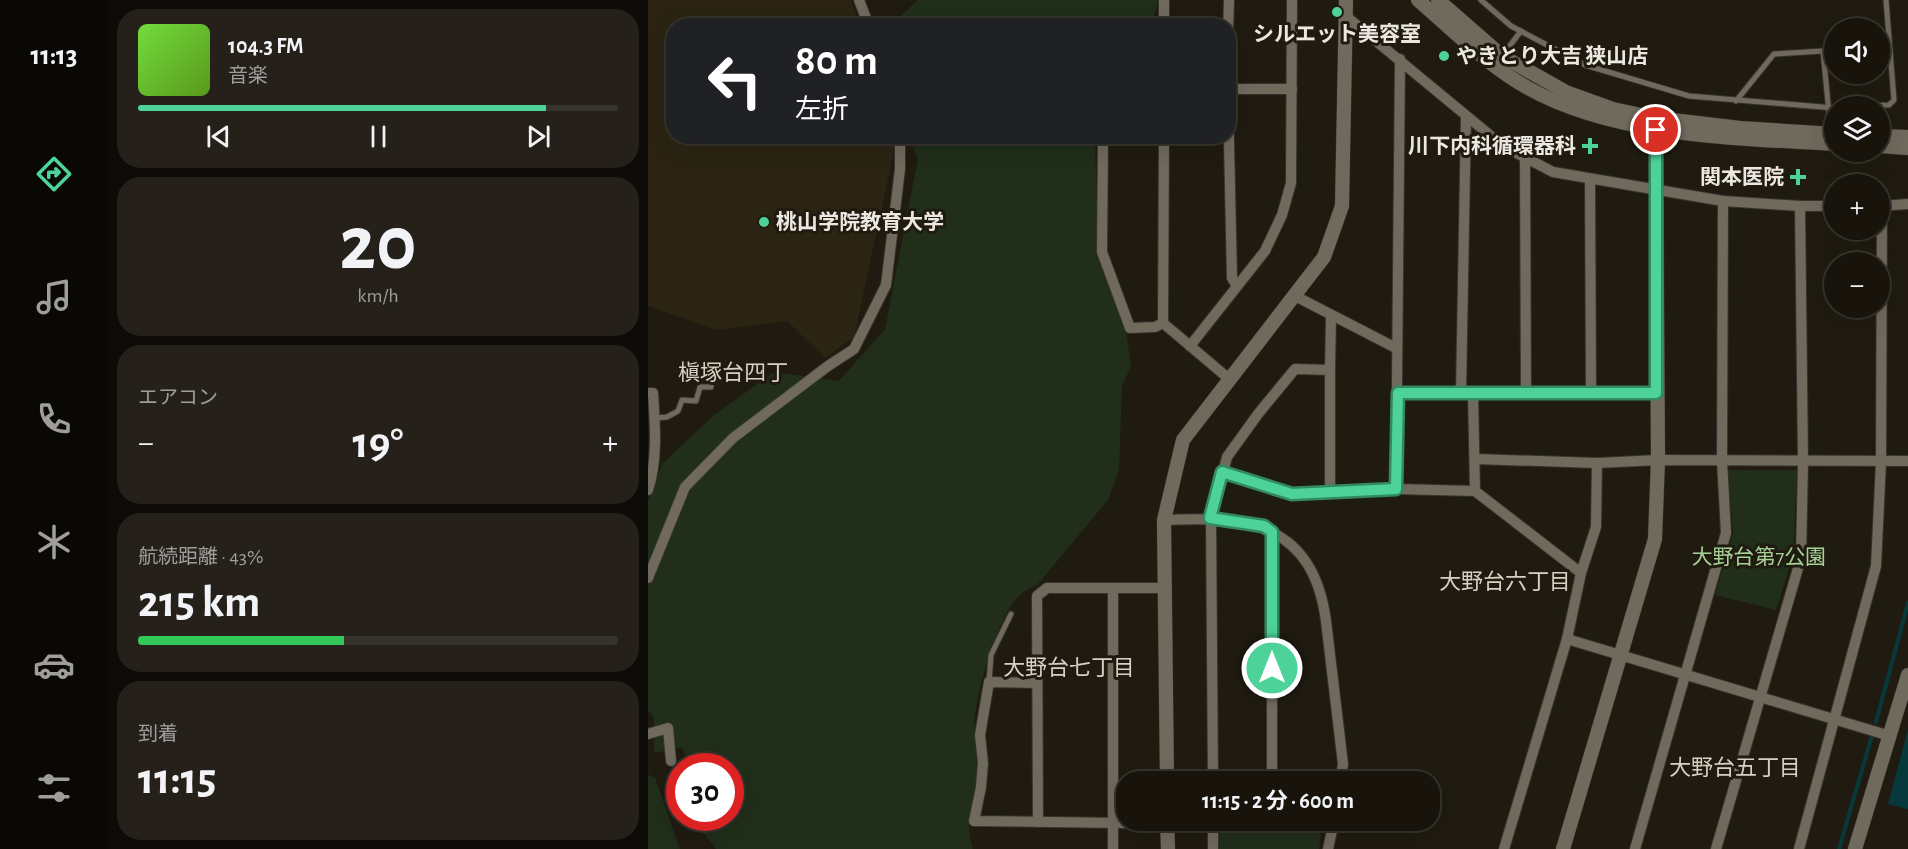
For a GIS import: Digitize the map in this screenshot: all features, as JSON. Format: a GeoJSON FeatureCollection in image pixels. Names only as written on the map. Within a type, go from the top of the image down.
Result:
{"type":"FeatureCollection","features":[{"type":"Feature","properties":{"kind":"street"},"geometry":{"type":"LineString","coordinates":[[859,0],[866,18]]}},
{"type":"Feature","properties":{"kind":"street"},"geometry":{"type":"LineString","coordinates":[[1164,0],[1164,18]]}},
{"type":"Feature","properties":{"kind":"street"},"geometry":{"type":"LineString","coordinates":[[1228,18],[1229,0]]}},
{"type":"Feature","properties":{"kind":"street"},"geometry":{"type":"LineString","coordinates":[[1190,346],[1265,251],[1282,215],[1291,183],[1292,0]]}},
{"type":"Feature","properties":{"kind":"street"},"geometry":{"type":"LineString","coordinates":[[1167,771],[1164,520],[1183,440],[1228,378],[1324,257],[1342,206],[1346,0]]}},
{"type":"Feature","properties":{"kind":"street"},"geometry":{"type":"LineString","coordinates":[[1418,0],[1496,67],[1527,88],[1556,102],[1605,119],[1656,130],[1824,137]]}},
{"type":"Feature","properties":{"kind":"street"},"geometry":{"type":"LineString","coordinates":[[1438,0],[1502,56],[1566,92],[1613,110],[1655,118],[1824,136]]}},
{"type":"Feature","properties":{"kind":"street"},"geometry":{"type":"LineString","coordinates":[[1347,17],[1503,146],[1553,172],[1723,201],[1824,206]]}},
{"type":"Feature","properties":{"kind":"street"},"geometry":{"type":"LineString","coordinates":[[1396,489],[1400,59]]}},
{"type":"Feature","properties":{"kind":"street"},"geometry":{"type":"LineString","coordinates":[[1236,89],[1292,89]]}},
{"type":"Feature","properties":{"kind":"street"},"geometry":{"type":"LineString","coordinates":[[1461,392],[1466,116]]}},
{"type":"Feature","properties":{"kind":"street"},"geometry":{"type":"LineString","coordinates":[[1563,849],[1655,539],[1658,460],[1654,188],[1656,130]]}},
{"type":"Feature","properties":{"kind":"street"},"geometry":{"type":"LineString","coordinates":[[1890,136],[1908,137]]}},
{"type":"Feature","properties":{"kind":"street"},"geometry":{"type":"LineString","coordinates":[[648,579],[685,487],[733,438],[854,349],[886,285],[900,168],[900,144]]}},
{"type":"Feature","properties":{"kind":"street"},"geometry":{"type":"LineString","coordinates":[[1103,144],[1102,252],[1130,328],[1155,327],[1163,323]]}},
{"type":"Feature","properties":{"kind":"street"},"geometry":{"type":"LineString","coordinates":[[1164,144],[1163,323],[1228,378]]}},
{"type":"Feature","properties":{"kind":"street"},"geometry":{"type":"LineString","coordinates":[[1229,144],[1232,278],[1237,286]]}},
{"type":"Feature","properties":{"kind":"street"},"geometry":{"type":"LineString","coordinates":[[1890,147],[1908,148]]}},
{"type":"Feature","properties":{"kind":"street"},"geometry":{"type":"LineString","coordinates":[[1525,158],[1526,392]]}},
{"type":"Feature","properties":{"kind":"street"},"geometry":{"type":"LineString","coordinates":[[1590,180],[1591,392]]}},
{"type":"Feature","properties":{"kind":"street"},"geometry":{"type":"LineString","coordinates":[[1635,849],[1688,673],[1726,533],[1722,461],[1723,201]]}},
{"type":"Feature","properties":{"kind":"street"},"geometry":{"type":"LineString","coordinates":[[1890,205],[1908,204]]}},
{"type":"Feature","properties":{"kind":"street"},"geometry":{"type":"LineString","coordinates":[[1716,849],[1801,558],[1803,462],[1800,206]]}},
{"type":"Feature","properties":{"kind":"street"},"geometry":{"type":"LineString","coordinates":[[1799,849],[1876,566],[1881,462],[1881,240]]}},
{"type":"Feature","properties":{"kind":"street"},"geometry":{"type":"LineString","coordinates":[[1295,296],[1396,348]]}},
{"type":"Feature","properties":{"kind":"street"},"geometry":{"type":"LineString","coordinates":[[1330,492],[1331,316]]}},
{"type":"Feature","properties":{"kind":"street"},"geometry":{"type":"LineString","coordinates":[[1213,771],[1210,518],[1222,472],[1227,457],[1295,369],[1330,370]]}},
{"type":"Feature","properties":{"kind":"street"},"geometry":{"type":"LineString","coordinates":[[648,393],[653,393],[655,418],[654,466],[648,490]]}},
{"type":"Feature","properties":{"kind":"street"},"geometry":{"type":"LineString","coordinates":[[1398,393],[1656,393]]}},
{"type":"Feature","properties":{"kind":"street"},"geometry":{"type":"LineString","coordinates":[[1473,393],[1475,491]]}},
{"type":"Feature","properties":{"kind":"street"},"geometry":{"type":"LineString","coordinates":[[1474,459],[1597,463],[1658,460],[1908,461]]}},
{"type":"Feature","properties":{"kind":"street"},"geometry":{"type":"LineString","coordinates":[[1504,849],[1567,639],[1581,573],[1596,527],[1597,463]]}},
{"type":"Feature","properties":{"kind":"street"},"geometry":{"type":"LineString","coordinates":[[1222,472],[1292,494],[1396,489],[1475,491],[1581,573]]}},
{"type":"Feature","properties":{"kind":"street"},"geometry":{"type":"LineString","coordinates":[[1164,520],[1210,518],[1264,526],[1296,549],[1312,572],[1324,601],[1342,753],[1341,771]]}},
{"type":"Feature","properties":{"kind":"street"},"geometry":{"type":"LineString","coordinates":[[1272,532],[1272,771]]}},
{"type":"Feature","properties":{"kind":"street"},"geometry":{"type":"LineString","coordinates":[[1038,822],[1036,596],[1047,588],[1165,588]]}},
{"type":"Feature","properties":{"kind":"street"},"geometry":{"type":"LineString","coordinates":[[1113,588],[1113,849]]}},
{"type":"Feature","properties":{"kind":"street"},"geometry":{"type":"LineString","coordinates":[[1567,639],[1620,656],[1688,673],[1890,736]]}},
{"type":"Feature","properties":{"kind":"street"},"geometry":{"type":"LineString","coordinates":[[1859,848],[1908,675]]}},
{"type":"Feature","properties":{"kind":"street"},"geometry":{"type":"LineString","coordinates":[[1037,683],[989,682],[980,735],[983,763],[981,787],[974,821],[1116,823]]}},
{"type":"Feature","properties":{"kind":"street"},"geometry":{"type":"LineString","coordinates":[[648,734],[668,728],[670,753]]}},
{"type":"Feature","properties":{"kind":"street"},"geometry":{"type":"LineString","coordinates":[[1167,831],[1168,849]]}},
{"type":"Feature","properties":{"kind":"street"},"geometry":{"type":"LineString","coordinates":[[1213,849],[1214,831]]}},
{"type":"Feature","properties":{"kind":"street"},"geometry":{"type":"LineString","coordinates":[[1328,849],[1332,831]]}},
{"type":"Feature","properties":{"kind":"lane"},"geometry":{"type":"LineString","coordinates":[[1481,0],[1521,31],[1585,65],[1689,96],[1824,107]]}},
{"type":"Feature","properties":{"kind":"lane"},"geometry":{"type":"LineString","coordinates":[[1886,0],[1893,100],[1890,104]]}},
{"type":"Feature","properties":{"kind":"lane"},"geometry":{"type":"LineString","coordinates":[[1502,56],[1521,31]]}},
{"type":"Feature","properties":{"kind":"lane"},"geometry":{"type":"LineString","coordinates":[[1736,101],[1774,54],[1823,51],[1830,96]]}},
{"type":"Feature","properties":{"kind":"lane"},"geometry":{"type":"LineString","coordinates":[[655,418],[668,417],[678,411],[682,400],[696,401],[700,387],[711,387],[711,364]]}},
{"type":"Feature","properties":{"kind":"lane"},"geometry":{"type":"LineString","coordinates":[[989,682],[991,655],[1011,614]]}},
{"type":"Feature","properties":{"kind":"shaded area","name":"桃山学院教育大学"},"geometry":{"type":"Polygon","coordinates":[[[648,0],[851,0],[857,18],[666,18],[666,144],[895,144],[854,337],[825,358],[787,321],[717,330],[648,306],[648,0]]]}},
{"type":"Feature","properties":{"kind":"green space"},"geometry":{"type":"Polygon","coordinates":[[[918,0],[1159,0],[1153,18],[899,18],[918,0]]]}},
{"type":"Feature","properties":{"kind":"green space"},"geometry":{"type":"Polygon","coordinates":[[[911,144],[1095,144],[1097,210],[1104,270],[1127,337],[1131,366],[1122,386],[1119,470],[1108,500],[1038,584],[1026,590],[1016,599],[1002,622],[984,673],[975,717],[977,773],[969,824],[973,849],[716,849],[702,831],[744,831],[744,753],[684,753],[682,748],[654,753],[654,717],[648,711],[648,501],[662,464],[714,415],[774,372],[839,381],[885,329],[918,158],[911,144]]]}},
{"type":"Feature","properties":{"kind":"green space","name":"大野台第7公園"},"geometry":{"type":"Polygon","coordinates":[[[1728,470],[1797,470],[1793,556],[1776,610],[1715,595],[1733,533],[1728,470]]]}},
{"type":"Feature","properties":{"kind":"green space"},"geometry":{"type":"Polygon","coordinates":[[[648,775],[655,778],[666,809],[666,831],[674,831],[680,849],[648,849],[648,775]]]}},
{"type":"Feature","properties":{"kind":"green space"},"geometry":{"type":"Polygon","coordinates":[[[1224,831],[1316,831],[1321,835],[1319,849],[1218,849],[1218,835],[1224,831]]]}},
{"type":"Feature","properties":{"kind":"water"},"geometry":{"type":"Polygon","coordinates":[[[1908,729],[1908,809],[1888,804],[1908,729]]]}},
{"type":"Feature","properties":{"kind":"waterway"},"geometry":{"type":"LineString","coordinates":[[1876,722],[1908,603]]}},
{"type":"Feature","properties":{"kind":"waterway"},"geometry":{"type":"LineString","coordinates":[[1839,849],[1873,732]]}},
{"type":"Feature","properties":{"kind":"place","name":"シルエット美容室"},"geometry":{"type":"Point","coordinates":[1337,12]}},
{"type":"Feature","properties":{"kind":"place","name":"やきとり大吉 狭山店"},"geometry":{"type":"Point","coordinates":[1444,56]}},
{"type":"Feature","properties":{"kind":"place","name":"川下内科循環器科"},"geometry":{"type":"Point","coordinates":[1590,146]}},
{"type":"Feature","properties":{"kind":"place","name":"関本医院"},"geometry":{"type":"Point","coordinates":[1798,177]}},
{"type":"Feature","properties":{"kind":"place","name":"桃山学院教育大学"},"geometry":{"type":"Point","coordinates":[764,222]}},
{"type":"Feature","properties":{"kind":"district","name":"槇塚台四丁"},"geometry":{"type":"Point","coordinates":[733,372]}},
{"type":"Feature","properties":{"kind":"district","name":"大野台六丁目"},"geometry":{"type":"Point","coordinates":[1505,581]}},
{"type":"Feature","properties":{"kind":"district","name":"大野台七丁目"},"geometry":{"type":"Point","coordinates":[1069,667]}},
{"type":"Feature","properties":{"kind":"district","name":"大野台五丁目"},"geometry":{"type":"Point","coordinates":[1735,767]}},
{"type":"Feature","properties":{"kind":"route"},"geometry":{"type":"LineString","coordinates":[[1272,668],[1272,532],[1264,526],[1210,518],[1222,472],[1292,494],[1396,489],[1398,393],[1656,393],[1654,188],[1656,130]]}}]}
